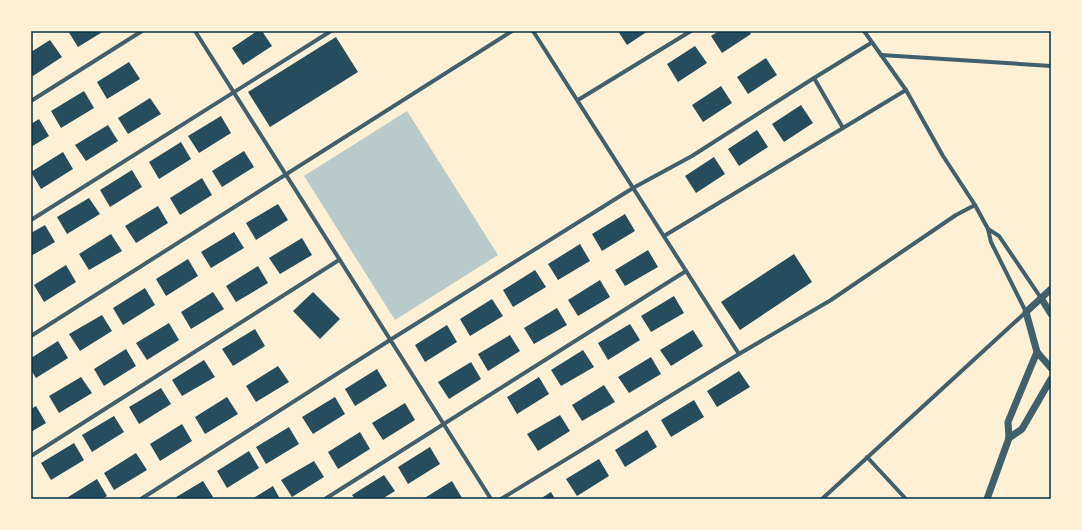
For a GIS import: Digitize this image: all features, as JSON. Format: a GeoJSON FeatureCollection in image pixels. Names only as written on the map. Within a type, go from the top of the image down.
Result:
{"type":"FeatureCollection","features":[{"type":"Feature","properties":{"kind":"street"},"geometry":{"type":"LineString","coordinates":[[31,101],[142,31]]}},
{"type":"Feature","properties":{"kind":"street"},"geometry":{"type":"LineString","coordinates":[[195,31],[491,499]]}},
{"type":"Feature","properties":{"kind":"street"},"geometry":{"type":"LineString","coordinates":[[31,220],[331,31]]}},
{"type":"Feature","properties":{"kind":"street"},"geometry":{"type":"LineString","coordinates":[[31,336],[512,31]]}},
{"type":"Feature","properties":{"kind":"street"},"geometry":{"type":"LineString","coordinates":[[533,31],[739,354]]}},
{"type":"Feature","properties":{"kind":"street"},"geometry":{"type":"LineString","coordinates":[[578,100],[691,31]]}},
{"type":"Feature","properties":{"kind":"street"},"geometry":{"type":"LineString","coordinates":[[864,31],[880,56],[906,90],[943,156],[975,205],[988,229],[991,242],[1026,312],[1037,352],[1051,368]]}},
{"type":"Feature","properties":{"kind":"street"},"geometry":{"type":"LineString","coordinates":[[141,499],[390,340],[633,188],[692,156],[871,43]]}},
{"type":"Feature","properties":{"kind":"street"},"geometry":{"type":"LineString","coordinates":[[880,56],[1051,66]]}},
{"type":"Feature","properties":{"kind":"street"},"geometry":{"type":"LineString","coordinates":[[814,78],[843,128]]}},
{"type":"Feature","properties":{"kind":"street"},"geometry":{"type":"LineString","coordinates":[[664,236],[906,90]]}},
{"type":"Feature","properties":{"kind":"street"},"geometry":{"type":"LineString","coordinates":[[501,499],[739,354],[831,300],[956,215],[975,205]]}},
{"type":"Feature","properties":{"kind":"street"},"geometry":{"type":"LineString","coordinates":[[988,229],[999,236],[1051,314]]}},
{"type":"Feature","properties":{"kind":"street"},"geometry":{"type":"LineString","coordinates":[[31,456],[339,260]]}},
{"type":"Feature","properties":{"kind":"street"},"geometry":{"type":"LineString","coordinates":[[324,499],[686,271]]}},
{"type":"Feature","properties":{"kind":"street"},"geometry":{"type":"LineString","coordinates":[[822,499],[1051,289]]}},
{"type":"Feature","properties":{"kind":"street"},"geometry":{"type":"LineString","coordinates":[[987,499],[1009,438],[1008,422],[1037,352]]}},
{"type":"Feature","properties":{"kind":"street"},"geometry":{"type":"LineString","coordinates":[[1009,438],[1022,429],[1051,379]]}},
{"type":"Feature","properties":{"kind":"street"},"geometry":{"type":"LineString","coordinates":[[867,457],[906,499]]}},
{"type":"Feature","properties":{"kind":"shaded area"},"geometry":{"type":"Polygon","coordinates":[[[407,111],[498,255],[395,320],[304,176],[407,111]]]}},
{"type":"Feature","properties":{"kind":"building"},"geometry":{"type":"Polygon","coordinates":[[[68,31],[104,31],[78,47],[68,31]]]}},
{"type":"Feature","properties":{"kind":"building"},"geometry":{"type":"Polygon","coordinates":[[[257,31],[262,31],[272,46],[243,65],[232,48],[257,31]]]}},
{"type":"Feature","properties":{"kind":"building"},"geometry":{"type":"Polygon","coordinates":[[[618,31],[648,31],[627,45],[618,31]]]}},
{"type":"Feature","properties":{"kind":"building"},"geometry":{"type":"Polygon","coordinates":[[[719,31],[749,31],[751,34],[722,53],[711,36],[719,31]]]}},
{"type":"Feature","properties":{"kind":"building"},"geometry":{"type":"Polygon","coordinates":[[[336,37],[358,72],[270,127],[248,92],[336,37]]]}},
{"type":"Feature","properties":{"kind":"building"},"geometry":{"type":"Polygon","coordinates":[[[50,40],[62,57],[33,76],[31,73],[31,52],[50,40]]]}},
{"type":"Feature","properties":{"kind":"building"},"geometry":{"type":"Polygon","coordinates":[[[695,46],[707,63],[678,82],[667,64],[695,46]]]}},
{"type":"Feature","properties":{"kind":"building"},"geometry":{"type":"Polygon","coordinates":[[[766,58],[777,75],[748,94],[737,77],[766,58]]]}},
{"type":"Feature","properties":{"kind":"building"},"geometry":{"type":"Polygon","coordinates":[[[129,62],[140,79],[107,99],[97,82],[129,62]]]}},
{"type":"Feature","properties":{"kind":"building"},"geometry":{"type":"Polygon","coordinates":[[[721,86],[732,103],[703,122],[692,105],[721,86]]]}},
{"type":"Feature","properties":{"kind":"building"},"geometry":{"type":"Polygon","coordinates":[[[84,91],[94,108],[61,128],[51,111],[84,91]]]}},
{"type":"Feature","properties":{"kind":"building"},"geometry":{"type":"Polygon","coordinates":[[[150,98],[161,114],[128,134],[118,118],[150,98]]]}},
{"type":"Feature","properties":{"kind":"building"},"geometry":{"type":"Polygon","coordinates":[[[801,105],[813,123],[784,142],[772,124],[801,105]]]}},
{"type":"Feature","properties":{"kind":"building"},"geometry":{"type":"Polygon","coordinates":[[[221,116],[231,133],[199,153],[188,136],[221,116]]]}},
{"type":"Feature","properties":{"kind":"building"},"geometry":{"type":"Polygon","coordinates":[[[39,119],[49,136],[31,147],[31,124],[39,119]]]}},
{"type":"Feature","properties":{"kind":"building"},"geometry":{"type":"Polygon","coordinates":[[[108,125],[118,141],[86,161],[75,145],[108,125]]]}},
{"type":"Feature","properties":{"kind":"building"},"geometry":{"type":"Polygon","coordinates":[[[757,130],[768,147],[739,166],[728,149],[757,130]]]}},
{"type":"Feature","properties":{"kind":"building"},"geometry":{"type":"Polygon","coordinates":[[[181,142],[191,159],[159,179],[149,162],[181,142]]]}},
{"type":"Feature","properties":{"kind":"building"},"geometry":{"type":"Polygon","coordinates":[[[244,151],[254,167],[222,187],[212,171],[244,151]]]}},
{"type":"Feature","properties":{"kind":"building"},"geometry":{"type":"Polygon","coordinates":[[[63,152],[73,169],[41,189],[31,172],[63,152]]]}},
{"type":"Feature","properties":{"kind":"building"},"geometry":{"type":"Polygon","coordinates":[[[714,157],[725,174],[696,193],[685,176],[714,157]]]}},
{"type":"Feature","properties":{"kind":"building"},"geometry":{"type":"Polygon","coordinates":[[[132,170],[142,187],[110,207],[100,190],[132,170]]]}},
{"type":"Feature","properties":{"kind":"building"},"geometry":{"type":"Polygon","coordinates":[[[202,178],[212,195],[180,215],[170,198],[202,178]]]}},
{"type":"Feature","properties":{"kind":"building"},"geometry":{"type":"Polygon","coordinates":[[[89,198],[100,214],[67,234],[57,217],[89,198]]]}},
{"type":"Feature","properties":{"kind":"building"},"geometry":{"type":"Polygon","coordinates":[[[278,204],[288,220],[256,240],[246,223],[278,204]]]}},
{"type":"Feature","properties":{"kind":"building"},"geometry":{"type":"Polygon","coordinates":[[[158,206],[168,223],[136,243],[125,226],[158,206]]]}},
{"type":"Feature","properties":{"kind":"building"},"geometry":{"type":"Polygon","coordinates":[[[625,214],[635,231],[602,251],[592,234],[625,214]]]}},
{"type":"Feature","properties":{"kind":"building"},"geometry":{"type":"Polygon","coordinates":[[[45,225],[55,242],[31,256],[31,233],[45,225]]]}},
{"type":"Feature","properties":{"kind":"building"},"geometry":{"type":"Polygon","coordinates":[[[234,232],[244,248],[211,268],[201,252],[234,232]]]}},
{"type":"Feature","properties":{"kind":"building"},"geometry":{"type":"Polygon","coordinates":[[[111,234],[122,251],[89,270],[79,254],[111,234]]]}},
{"type":"Feature","properties":{"kind":"building"},"geometry":{"type":"Polygon","coordinates":[[[302,238],[312,255],[280,274],[269,258],[302,238]]]}},
{"type":"Feature","properties":{"kind":"building"},"geometry":{"type":"Polygon","coordinates":[[[580,244],[590,261],[558,280],[548,264],[580,244]]]}},
{"type":"Feature","properties":{"kind":"building"},"geometry":{"type":"Polygon","coordinates":[[[648,250],[658,267],[625,286],[615,270],[648,250]]]}},
{"type":"Feature","properties":{"kind":"building"},"geometry":{"type":"Polygon","coordinates":[[[794,254],[812,282],[740,330],[721,302],[794,254]]]}},
{"type":"Feature","properties":{"kind":"building"},"geometry":{"type":"Polygon","coordinates":[[[188,259],[198,276],[166,296],[156,279],[188,259]]]}},
{"type":"Feature","properties":{"kind":"building"},"geometry":{"type":"Polygon","coordinates":[[[66,265],[76,282],[44,302],[34,285],[66,265]]]}},
{"type":"Feature","properties":{"kind":"building"},"geometry":{"type":"Polygon","coordinates":[[[258,266],[268,283],[236,302],[226,286],[258,266]]]}},
{"type":"Feature","properties":{"kind":"building"},"geometry":{"type":"Polygon","coordinates":[[[535,270],[546,287],[513,307],[503,290],[535,270]]]}},
{"type":"Feature","properties":{"kind":"building"},"geometry":{"type":"Polygon","coordinates":[[[600,280],[610,297],[578,316],[568,300],[600,280]]]}},
{"type":"Feature","properties":{"kind":"building"},"geometry":{"type":"Polygon","coordinates":[[[145,288],[155,305],[123,325],[113,308],[145,288]]]}},
{"type":"Feature","properties":{"kind":"building"},"geometry":{"type":"Polygon","coordinates":[[[213,292],[224,309],[191,329],[181,312],[213,292]]]}},
{"type":"Feature","properties":{"kind":"building"},"geometry":{"type":"Polygon","coordinates":[[[313,292],[340,319],[320,339],[293,311],[313,292]]]}},
{"type":"Feature","properties":{"kind":"building"},"geometry":{"type":"Polygon","coordinates":[[[674,296],[684,313],[651,332],[641,316],[674,296]]]}},
{"type":"Feature","properties":{"kind":"building"},"geometry":{"type":"Polygon","coordinates":[[[492,299],[503,316],[470,336],[460,319],[492,299]]]}},
{"type":"Feature","properties":{"kind":"building"},"geometry":{"type":"Polygon","coordinates":[[[557,308],[567,325],[534,344],[524,328],[557,308]]]}},
{"type":"Feature","properties":{"kind":"building"},"geometry":{"type":"Polygon","coordinates":[[[102,315],[112,331],[80,351],[69,334],[102,315]]]}},
{"type":"Feature","properties":{"kind":"building"},"geometry":{"type":"Polygon","coordinates":[[[169,323],[179,340],[147,360],[136,343],[169,323]]]}},
{"type":"Feature","properties":{"kind":"building"},"geometry":{"type":"Polygon","coordinates":[[[630,324],[640,340],[608,360],[598,343],[630,324]]]}},
{"type":"Feature","properties":{"kind":"building"},"geometry":{"type":"Polygon","coordinates":[[[447,325],[457,342],[425,362],[415,345],[447,325]]]}},
{"type":"Feature","properties":{"kind":"building"},"geometry":{"type":"Polygon","coordinates":[[[255,329],[265,346],[233,366],[222,349],[255,329]]]}},
{"type":"Feature","properties":{"kind":"building"},"geometry":{"type":"Polygon","coordinates":[[[693,330],[703,346],[671,366],[660,350],[693,330]]]}},
{"type":"Feature","properties":{"kind":"building"},"geometry":{"type":"Polygon","coordinates":[[[510,335],[520,351],[488,371],[478,354],[510,335]]]}},
{"type":"Feature","properties":{"kind":"building"},"geometry":{"type":"Polygon","coordinates":[[[58,341],[68,358],[36,378],[31,370],[31,358],[58,341]]]}},
{"type":"Feature","properties":{"kind":"building"},"geometry":{"type":"Polygon","coordinates":[[[126,349],[136,366],[104,386],[94,369],[126,349]]]}},
{"type":"Feature","properties":{"kind":"building"},"geometry":{"type":"Polygon","coordinates":[[[583,350],[594,367],[561,386],[551,370],[583,350]]]}},
{"type":"Feature","properties":{"kind":"building"},"geometry":{"type":"Polygon","coordinates":[[[651,357],[661,374],[629,393],[618,377],[651,357]]]}},
{"type":"Feature","properties":{"kind":"building"},"geometry":{"type":"Polygon","coordinates":[[[204,360],[215,377],[182,396],[172,380],[204,360]]]}},
{"type":"Feature","properties":{"kind":"building"},"geometry":{"type":"Polygon","coordinates":[[[471,362],[481,379],[449,399],[438,382],[471,362]]]}},
{"type":"Feature","properties":{"kind":"building"},"geometry":{"type":"Polygon","coordinates":[[[278,366],[289,382],[256,402],[246,386],[278,366]]]}},
{"type":"Feature","properties":{"kind":"building"},"geometry":{"type":"Polygon","coordinates":[[[377,369],[387,386],[355,406],[345,389],[377,369]]]}},
{"type":"Feature","properties":{"kind":"building"},"geometry":{"type":"Polygon","coordinates":[[[739,371],[750,387],[717,407],[707,391],[739,371]]]}},
{"type":"Feature","properties":{"kind":"building"},"geometry":{"type":"Polygon","coordinates":[[[81,377],[92,393],[59,413],[49,396],[81,377]]]}},
{"type":"Feature","properties":{"kind":"building"},"geometry":{"type":"Polygon","coordinates":[[[539,377],[549,394],[517,414],[507,397],[539,377]]]}},
{"type":"Feature","properties":{"kind":"building"},"geometry":{"type":"Polygon","coordinates":[[[604,385],[615,402],[582,421],[572,405],[604,385]]]}},
{"type":"Feature","properties":{"kind":"building"},"geometry":{"type":"Polygon","coordinates":[[[161,388],[171,404],[139,424],[129,407],[161,388]]]}},
{"type":"Feature","properties":{"kind":"building"},"geometry":{"type":"Polygon","coordinates":[[[227,397],[238,414],[205,434],[195,417],[227,397]]]}},
{"type":"Feature","properties":{"kind":"building"},"geometry":{"type":"Polygon","coordinates":[[[335,397],[345,414],[313,434],[302,417],[335,397]]]}},
{"type":"Feature","properties":{"kind":"building"},"geometry":{"type":"Polygon","coordinates":[[[694,400],[704,417],[671,437],[661,420],[694,400]]]}},
{"type":"Feature","properties":{"kind":"building"},"geometry":{"type":"Polygon","coordinates":[[[405,403],[415,420],[383,440],[372,423],[405,403]]]}},
{"type":"Feature","properties":{"kind":"building"},"geometry":{"type":"Polygon","coordinates":[[[36,406],[46,423],[31,432],[31,409],[36,406]]]}},
{"type":"Feature","properties":{"kind":"building"},"geometry":{"type":"Polygon","coordinates":[[[560,415],[570,431],[538,451],[527,434],[560,415]]]}},
{"type":"Feature","properties":{"kind":"building"},"geometry":{"type":"Polygon","coordinates":[[[114,416],[124,432],[92,452],[82,435],[114,416]]]}},
{"type":"Feature","properties":{"kind":"building"},"geometry":{"type":"Polygon","coordinates":[[[182,424],[192,441],[160,461],[150,444],[182,424]]]}},
{"type":"Feature","properties":{"kind":"building"},"geometry":{"type":"Polygon","coordinates":[[[289,427],[299,444],[266,464],[256,447],[289,427]]]}},
{"type":"Feature","properties":{"kind":"building"},"geometry":{"type":"Polygon","coordinates":[[[647,430],[657,447],[625,467],[615,450],[647,430]]]}},
{"type":"Feature","properties":{"kind":"building"},"geometry":{"type":"Polygon","coordinates":[[[360,432],[370,449],[338,469],[328,452],[360,432]]]}},
{"type":"Feature","properties":{"kind":"building"},"geometry":{"type":"Polygon","coordinates":[[[74,443],[84,460],[51,480],[41,463],[74,443]]]}},
{"type":"Feature","properties":{"kind":"building"},"geometry":{"type":"Polygon","coordinates":[[[430,447],[440,464],[408,484],[398,467],[430,447]]]}},
{"type":"Feature","properties":{"kind":"building"},"geometry":{"type":"Polygon","coordinates":[[[249,451],[259,468],[227,488],[217,471],[249,451]]]}},
{"type":"Feature","properties":{"kind":"building"},"geometry":{"type":"Polygon","coordinates":[[[136,453],[147,470],[114,490],[104,473],[136,453]]]}},
{"type":"Feature","properties":{"kind":"building"},"geometry":{"type":"Polygon","coordinates":[[[599,459],[609,476],[577,496],[566,479],[599,459]]]}},
{"type":"Feature","properties":{"kind":"building"},"geometry":{"type":"Polygon","coordinates":[[[314,461],[324,477],[292,497],[281,480],[314,461]]]}},
{"type":"Feature","properties":{"kind":"building"},"geometry":{"type":"Polygon","coordinates":[[[384,475],[395,491],[382,499],[355,499],[352,495],[384,475]]]}},
{"type":"Feature","properties":{"kind":"building"},"geometry":{"type":"Polygon","coordinates":[[[97,479],[107,496],[102,499],[65,499],[97,479]]]}},
{"type":"Feature","properties":{"kind":"building"},"geometry":{"type":"Polygon","coordinates":[[[203,481],[213,497],[211,499],[173,499],[203,481]]]}},
{"type":"Feature","properties":{"kind":"building"},"geometry":{"type":"Polygon","coordinates":[[[452,481],[462,498],[423,499],[452,481]]]}},
{"type":"Feature","properties":{"kind":"building"},"geometry":{"type":"Polygon","coordinates":[[[273,486],[280,499],[252,499],[273,486]]]}},
{"type":"Feature","properties":{"kind":"building"},"geometry":{"type":"Polygon","coordinates":[[[551,492],[555,499],[540,499],[551,492]]]}}]}
